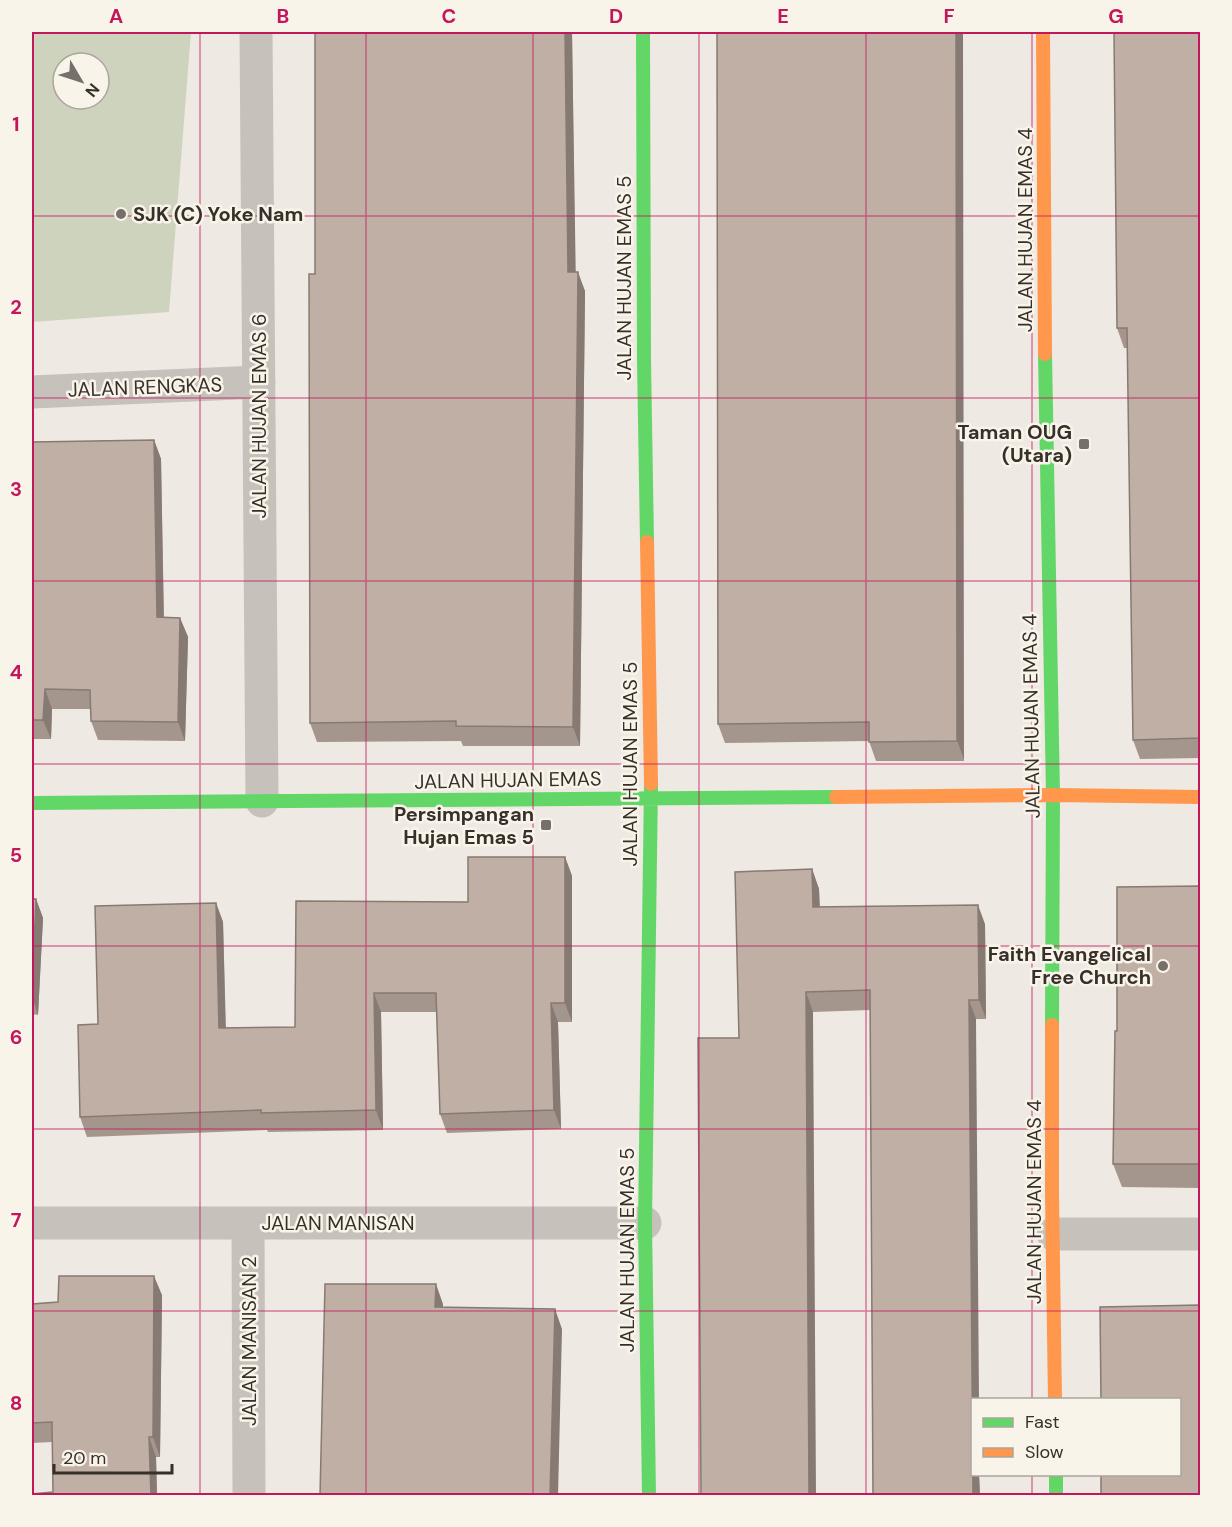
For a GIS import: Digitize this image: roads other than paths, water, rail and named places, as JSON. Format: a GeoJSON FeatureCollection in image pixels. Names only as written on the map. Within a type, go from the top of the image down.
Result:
{"type":"FeatureCollection","features":[{"type":"Feature","properties":{"kind":"street","name":"JALAN HUJAN EMAS 6"},"geometry":{"type":"LineString","coordinates":[[256,32],[262,801]]}},
{"type":"Feature","properties":{"kind":"street","name":"JALAN HUJAN EMAS 5"},"geometry":{"type":"LineString","coordinates":[[643,32],[644,349],[651,798],[645,1223],[649,1496]]}},
{"type":"Feature","properties":{"kind":"street","name":"JALAN HUJAN EMAS 4"},"geometry":{"type":"LineString","coordinates":[[1043,32],[1045,344],[1053,795],[1055,1398]]}},
{"type":"Feature","properties":{"kind":"street","name":"JALAN RENGKAS"},"geometry":{"type":"LineString","coordinates":[[32,392],[258,382]]}},
{"type":"Feature","properties":{"kind":"street","name":"JALAN HUJAN EMAS"},"geometry":{"type":"LineString","coordinates":[[32,803],[1053,795],[1200,797]]}},
{"type":"Feature","properties":{"kind":"street","name":"JALAN MANISAN"},"geometry":{"type":"LineString","coordinates":[[32,1223],[645,1223]]}},
{"type":"Feature","properties":{"kind":"street","name":"JALAN MANISAN 2"},"geometry":{"type":"LineString","coordinates":[[249,1223],[249,1496]]}},
{"type":"Feature","properties":{"kind":"street"},"geometry":{"type":"LineString","coordinates":[[1053,1234],[1200,1234]]}},
{"type":"Feature","properties":{"kind":"street"},"geometry":{"type":"LineString","coordinates":[[1056,1476],[1056,1496]]}},
{"type":"Feature","properties":{"kind":"place","name":"SJK (C) Yoke Nam"},"geometry":{"type":"Point","coordinates":[121,214]}},
{"type":"Feature","properties":{"kind":"place","name":"Taman OUG (Utara)"},"geometry":{"type":"Point","coordinates":[1084,444]}},
{"type":"Feature","properties":{"kind":"place","name":"Persimpangan Hujan Emas 5"},"geometry":{"type":"Point","coordinates":[546,825]}},
{"type":"Feature","properties":{"kind":"place","name":"Faith Evangelical Free Church"},"geometry":{"type":"Point","coordinates":[1163,966]}}]}
